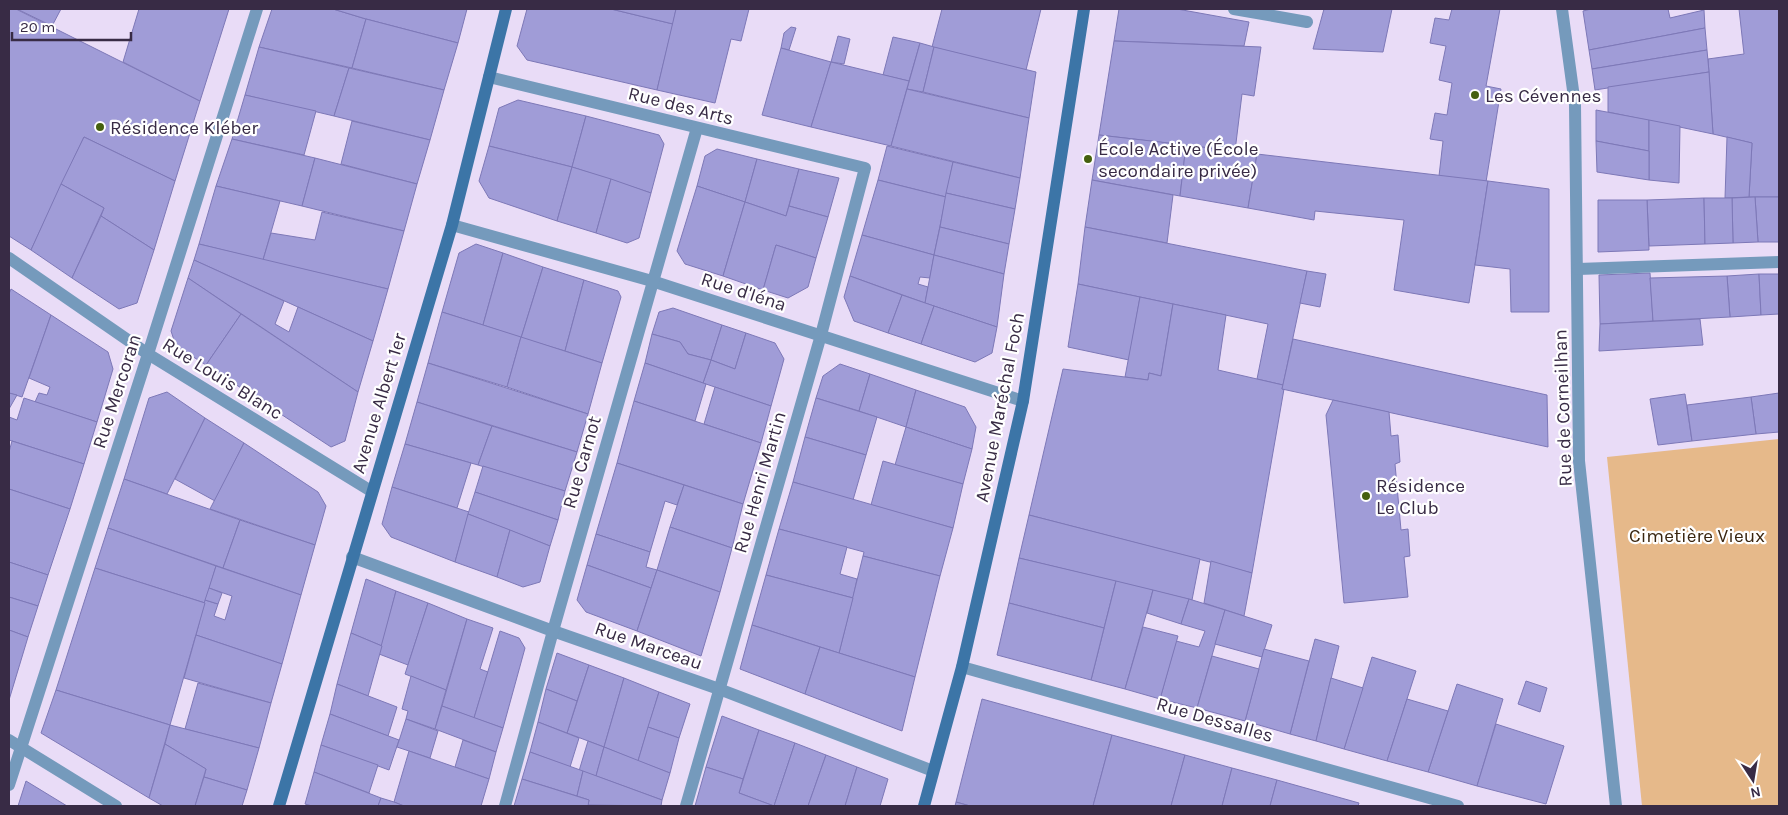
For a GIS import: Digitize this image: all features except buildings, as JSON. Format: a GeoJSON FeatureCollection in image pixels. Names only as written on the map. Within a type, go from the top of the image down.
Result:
{"type":"FeatureCollection","features":[{"type":"Feature","properties":{"kind":"main road","name":"Avenue Albert 1er"},"geometry":{"type":"LineString","coordinates":[[279,806],[371,491],[452,225],[506,9]]}},
{"type":"Feature","properties":{"kind":"main road","name":"Avenue Maréchal Foch"},"geometry":{"type":"LineString","coordinates":[[924,806],[962,668],[1023,401],[1084,9]]}},
{"type":"Feature","properties":{"kind":"street","name":"Rue Mercoran"},"geometry":{"type":"LineString","coordinates":[[9,785],[257,9]]}},
{"type":"Feature","properties":{"kind":"street"},"geometry":{"type":"LineString","coordinates":[[1234,9],[1307,22]]}},
{"type":"Feature","properties":{"kind":"street","name":"Rue de Corneilhan"},"geometry":{"type":"LineString","coordinates":[[1562,9],[1575,105],[1579,461],[1616,806]]}},
{"type":"Feature","properties":{"kind":"street","name":"Rue des Arts"},"geometry":{"type":"LineString","coordinates":[[489,77],[865,168]]}},
{"type":"Feature","properties":{"kind":"street","name":"Rue Carnot"},"geometry":{"type":"LineString","coordinates":[[505,806],[652,281],[697,128]]}},
{"type":"Feature","properties":{"kind":"street","name":"Rue Henri Martin"},"geometry":{"type":"LineString","coordinates":[[686,806],[821,335],[865,168]]}},
{"type":"Feature","properties":{"kind":"street","name":"Rue d'Iéna"},"geometry":{"type":"LineString","coordinates":[[452,225],[652,281],[1023,401]]}},
{"type":"Feature","properties":{"kind":"street","name":"Rue Louis Blanc"},"geometry":{"type":"LineString","coordinates":[[9,258],[148,354],[371,491]]}},
{"type":"Feature","properties":{"kind":"street"},"geometry":{"type":"LineString","coordinates":[[1578,269],[1779,262]]}},
{"type":"Feature","properties":{"kind":"street","name":"Rue Marceau"},"geometry":{"type":"LineString","coordinates":[[352,557],[553,631],[719,689],[933,770]]}},
{"type":"Feature","properties":{"kind":"street","name":"Rue Dessalles"},"geometry":{"type":"LineString","coordinates":[[962,668],[1458,806]]}},
{"type":"Feature","properties":{"kind":"street"},"geometry":{"type":"LineString","coordinates":[[9,740],[116,806]]}},
{"type":"Feature","properties":{"kind":"green space","name":"Cimetière Vieux"},"geometry":{"type":"Polygon","coordinates":[[[1779,439],[1779,806],[1642,806],[1607,457],[1779,439]]]}},
{"type":"Feature","properties":{"kind":"place","name":"Les Cévennes"},"geometry":{"type":"Point","coordinates":[1475,95]}},
{"type":"Feature","properties":{"kind":"place","name":"Résidence Kléber"},"geometry":{"type":"Point","coordinates":[100,127]}},
{"type":"Feature","properties":{"kind":"place","name":"École Active (École secondaire privée)"},"geometry":{"type":"Point","coordinates":[1088,159]}},
{"type":"Feature","properties":{"kind":"place","name":"Résidence Le Club"},"geometry":{"type":"Point","coordinates":[1366,496]}}]}
